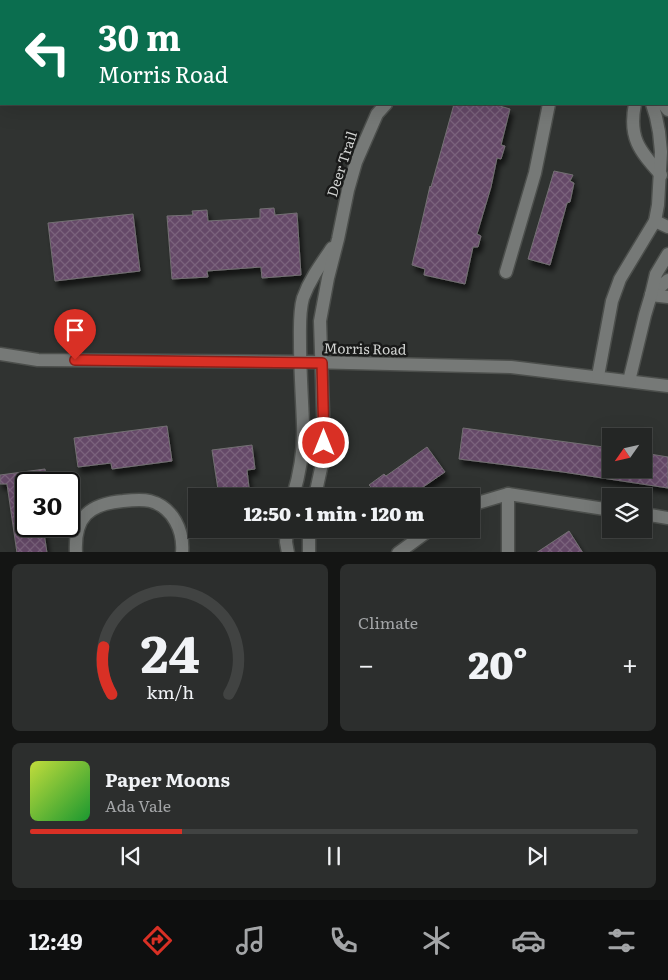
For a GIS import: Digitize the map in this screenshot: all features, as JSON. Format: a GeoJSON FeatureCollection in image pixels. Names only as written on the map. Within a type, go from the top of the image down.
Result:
{"type":"FeatureCollection","features":[{"type":"Feature","properties":{"kind":"street","name":"Deer Trail"},"geometry":{"type":"LineString","coordinates":[[317,488],[324,443],[321,313],[356,162],[377,114],[385,105]]}},
{"type":"Feature","properties":{"kind":"street"},"geometry":{"type":"LineString","coordinates":[[506,272],[535,173],[549,105]]}},
{"type":"Feature","properties":{"kind":"street"},"geometry":{"type":"LineString","coordinates":[[635,105],[633,123],[635,138],[643,155],[661,175]]}},
{"type":"Feature","properties":{"kind":"street"},"geometry":{"type":"LineString","coordinates":[[598,376],[612,300],[620,279],[655,221],[661,175],[661,152],[660,132],[652,105]]}},
{"type":"Feature","properties":{"kind":"street"},"geometry":{"type":"LineString","coordinates":[[655,221],[668,227]]}},
{"type":"Feature","properties":{"kind":"street"},"geometry":{"type":"LineString","coordinates":[[295,488],[300,469],[303,440],[300,321],[303,298],[316,271],[338,239]]}},
{"type":"Feature","properties":{"kind":"street"},"geometry":{"type":"LineString","coordinates":[[629,381],[656,274],[668,254]]}},
{"type":"Feature","properties":{"kind":"street"},"geometry":{"type":"LineString","coordinates":[[651,295],[668,280]]}},
{"type":"Feature","properties":{"kind":"street"},"geometry":{"type":"LineString","coordinates":[[651,295],[668,297]]}},
{"type":"Feature","properties":{"kind":"street","name":"Morris Road"},"geometry":{"type":"LineString","coordinates":[[0,354],[38,360],[300,362],[511,367],[598,376],[668,386]]}},
{"type":"Feature","properties":{"kind":"street"},"geometry":{"type":"LineString","coordinates":[[480,502],[508,494],[602,509]]}},
{"type":"Feature","properties":{"kind":"street"},"geometry":{"type":"LineString","coordinates":[[508,494],[508,552]]}},
{"type":"Feature","properties":{"kind":"street"},"geometry":{"type":"LineString","coordinates":[[76,552],[78,528],[88,512],[102,504],[143,500],[152,501],[160,505],[174,518],[182,536],[182,552]]}},
{"type":"Feature","properties":{"kind":"street"},"geometry":{"type":"LineString","coordinates":[[652,515],[668,518]]}},
{"type":"Feature","properties":{"kind":"street"},"geometry":{"type":"LineString","coordinates":[[286,538],[288,552]]}},
{"type":"Feature","properties":{"kind":"street"},"geometry":{"type":"LineString","coordinates":[[309,538],[309,552]]}},
{"type":"Feature","properties":{"kind":"street"},"geometry":{"type":"LineString","coordinates":[[398,552],[418,538]]}},
{"type":"Feature","properties":{"kind":"building"},"geometry":{"type":"Polygon","coordinates":[[[454,105],[496,105],[510,109],[501,145],[505,146],[501,159],[497,158],[491,187],[477,234],[481,236],[478,247],[473,247],[465,284],[424,275],[425,269],[412,265],[454,105]]]}},
{"type":"Feature","properties":{"kind":"building"},"geometry":{"type":"Polygon","coordinates":[[[554,171],[573,175],[570,181],[574,183],[550,265],[528,259],[554,171]]]}},
{"type":"Feature","properties":{"kind":"building"},"geometry":{"type":"Polygon","coordinates":[[[274,208],[275,215],[297,213],[301,275],[262,278],[261,267],[207,271],[208,277],[172,279],[167,216],[193,215],[192,211],[207,210],[208,221],[260,218],[260,209],[274,208]]]}},
{"type":"Feature","properties":{"kind":"building"},"geometry":{"type":"Polygon","coordinates":[[[133,214],[140,271],[55,281],[48,223],[133,214]]]}},
{"type":"Feature","properties":{"kind":"building"},"geometry":{"type":"Polygon","coordinates":[[[167,426],[172,461],[112,469],[111,463],[78,467],[74,438],[167,426]]]}},
{"type":"Feature","properties":{"kind":"building"},"geometry":{"type":"Polygon","coordinates":[[[463,428],[602,447],[602,478],[563,472],[459,459],[463,428]]]}},
{"type":"Feature","properties":{"kind":"building"},"geometry":{"type":"Polygon","coordinates":[[[252,445],[255,469],[247,470],[249,488],[218,488],[212,450],[252,445]]]}},
{"type":"Feature","properties":{"kind":"building"},"geometry":{"type":"Polygon","coordinates":[[[427,447],[445,472],[422,488],[370,488],[371,487],[369,485],[384,474],[386,476],[427,447]]]}},
{"type":"Feature","properties":{"kind":"building"},"geometry":{"type":"Polygon","coordinates":[[[652,454],[668,457],[668,488],[602,478],[652,478],[652,454]]]}},
{"type":"Feature","properties":{"kind":"building"},"geometry":{"type":"Polygon","coordinates":[[[45,469],[45,472],[22,472],[45,469]]]}},
{"type":"Feature","properties":{"kind":"building"},"geometry":{"type":"Polygon","coordinates":[[[15,473],[15,537],[45,537],[47,552],[17,552],[7,484],[0,484],[0,475],[15,473]]]}},
{"type":"Feature","properties":{"kind":"building"},"geometry":{"type":"Polygon","coordinates":[[[569,531],[582,552],[538,552],[569,531]]]}},
{"type":"Feature","properties":{"kind":"route"},"geometry":{"type":"LineString","coordinates":[[75,360],[322,363],[324,443]]}}]}
